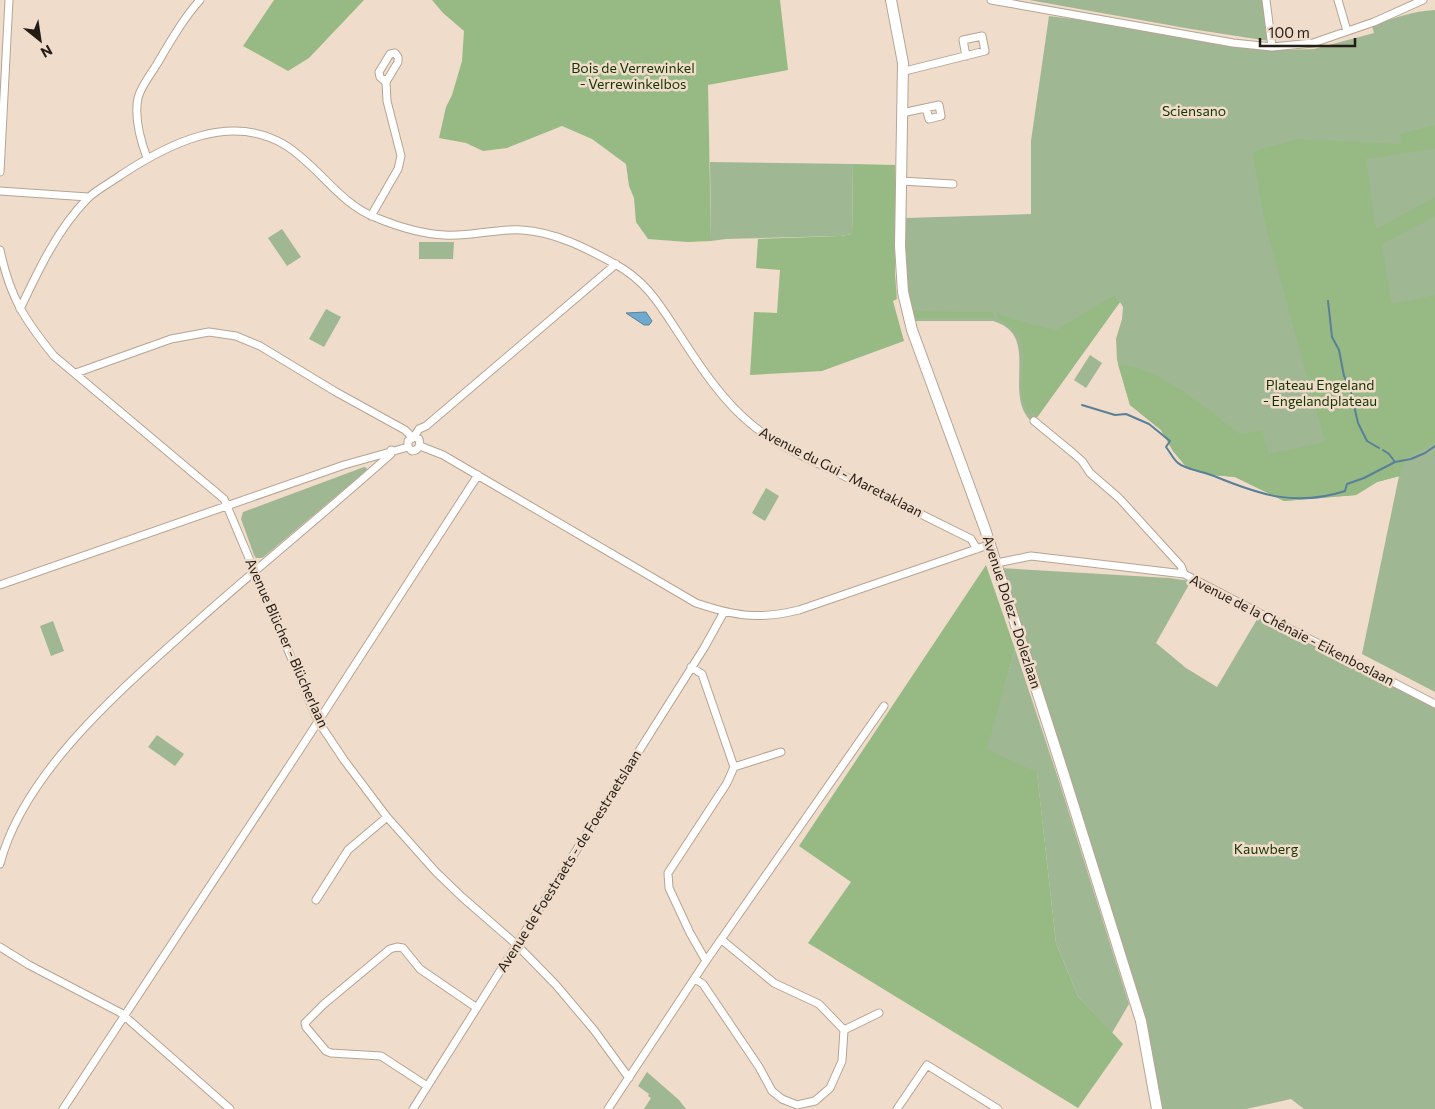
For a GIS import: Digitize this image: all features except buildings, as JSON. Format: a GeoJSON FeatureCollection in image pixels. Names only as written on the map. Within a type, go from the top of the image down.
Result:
{"type":"FeatureCollection","features":[{"type":"Feature","properties":{"kind":"street"},"geometry":{"type":"LineString","coordinates":[[0,172],[9,0]]}},
{"type":"Feature","properties":{"kind":"street"},"geometry":{"type":"LineString","coordinates":[[147,158],[142,144],[138,121],[138,97],[181,24],[200,0]]}},
{"type":"Feature","properties":{"kind":"street","name":"Avenue Dolez - Dolezlaan"},"geometry":{"type":"LineString","coordinates":[[891,0],[903,71],[901,275],[906,306],[923,363],[990,544],[1140,1021],[1157,1109]]}},
{"type":"Feature","properties":{"kind":"street"},"geometry":{"type":"LineString","coordinates":[[991,0],[1233,43],[1272,47],[1313,43],[1374,22],[1422,0]]}},
{"type":"Feature","properties":{"kind":"street"},"geometry":{"type":"LineString","coordinates":[[1266,0],[1272,47]]}},
{"type":"Feature","properties":{"kind":"street"},"geometry":{"type":"LineString","coordinates":[[1338,0],[1347,31]]}},
{"type":"Feature","properties":{"kind":"street"},"geometry":{"type":"LineString","coordinates":[[903,71],[966,56]]}},
{"type":"Feature","properties":{"kind":"street"},"geometry":{"type":"LineString","coordinates":[[371,216],[398,169],[401,156],[387,101],[386,82]]}},
{"type":"Feature","properties":{"kind":"street"},"geometry":{"type":"LineString","coordinates":[[902,113],[926,108]]}},
{"type":"Feature","properties":{"kind":"street","name":"Avenue du Gui - Maretaklaan"},"geometry":{"type":"LineString","coordinates":[[20,309],[44,261],[66,224],[88,197],[147,158],[201,134],[237,131],[264,136],[284,145],[304,160],[355,207],[371,216],[405,229],[446,236],[521,230],[560,237],[616,264],[635,276],[657,299],[715,385],[752,426],[785,446],[971,539],[977,549]]}},
{"type":"Feature","properties":{"kind":"street"},"geometry":{"type":"LineString","coordinates":[[901,181],[953,184]]}},
{"type":"Feature","properties":{"kind":"street"},"geometry":{"type":"LineString","coordinates":[[0,191],[88,197]]}},
{"type":"Feature","properties":{"kind":"street","name":"Avenue Blücher - Blücherlaan"},"geometry":{"type":"LineString","coordinates":[[0,250],[6,276],[20,309],[54,356],[224,498],[318,721],[344,760],[388,817],[436,872],[517,945],[574,1005],[629,1078]]}},
{"type":"Feature","properties":{"kind":"street"},"geometry":{"type":"LineString","coordinates":[[0,586],[413,442],[419,429],[426,426],[616,264]]}},
{"type":"Feature","properties":{"kind":"street"},"geometry":{"type":"LineString","coordinates":[[76,373],[171,339],[209,332],[236,336],[260,346],[400,428],[413,442],[443,455],[696,602],[724,612],[758,616],[779,615],[990,544]]}},
{"type":"Feature","properties":{"kind":"street"},"geometry":{"type":"LineString","coordinates":[[1034,422],[1082,461],[1090,472],[1119,498],[1181,566],[1184,574]]}},
{"type":"Feature","properties":{"kind":"street"},"geometry":{"type":"LineString","coordinates":[[0,864],[4,846],[36,787],[105,706],[254,570],[319,518],[391,454],[391,450]]}},
{"type":"Feature","properties":{"kind":"street"},"geometry":{"type":"LineString","coordinates":[[63,1109],[478,475]]}},
{"type":"Feature","properties":{"kind":"street","name":"Avenue de la Chênaie - Eikenboslaan"},"geometry":{"type":"LineString","coordinates":[[996,563],[1031,556],[1184,574],[1435,704]]}},
{"type":"Feature","properties":{"kind":"street","name":"Avenue de Foestraets - de Foestraetslaan"},"geometry":{"type":"LineString","coordinates":[[413,1109],[724,612]]}},
{"type":"Feature","properties":{"kind":"street"},"geometry":{"type":"LineString","coordinates":[[691,667],[702,674],[734,766],[727,783],[668,873],[669,888],[690,933],[706,961]]}},
{"type":"Feature","properties":{"kind":"street"},"geometry":{"type":"LineString","coordinates":[[608,1109],[706,961],[884,706]]}},
{"type":"Feature","properties":{"kind":"street"},"geometry":{"type":"LineString","coordinates":[[734,766],[781,752]]}},
{"type":"Feature","properties":{"kind":"street"},"geometry":{"type":"LineString","coordinates":[[316,900],[339,861],[348,850],[388,817]]}},
{"type":"Feature","properties":{"kind":"street"},"geometry":{"type":"LineString","coordinates":[[695,979],[703,984],[760,1067],[772,1091],[782,1099],[797,1105],[815,1101],[830,1088],[842,1061],[844,1030],[819,1004],[774,983],[722,940]]}},
{"type":"Feature","properties":{"kind":"street"},"geometry":{"type":"LineString","coordinates":[[0,947],[29,965],[125,1016],[230,1109]]}},
{"type":"Feature","properties":{"kind":"street"},"geometry":{"type":"LineString","coordinates":[[427,1086],[381,1056],[331,1053],[326,1051],[306,1027],[305,1022],[390,949],[398,947],[403,948],[420,969],[430,977],[476,1008]]}},
{"type":"Feature","properties":{"kind":"street"},"geometry":{"type":"LineString","coordinates":[[844,1030],[879,1013]]}},
{"type":"Feature","properties":{"kind":"street"},"geometry":{"type":"LineString","coordinates":[[897,1109],[927,1065],[998,1109]]}},
{"type":"Feature","properties":{"kind":"green space"},"geometry":{"type":"Polygon","coordinates":[[[274,0],[364,0],[309,58],[288,71],[243,46],[274,0]]]}},
{"type":"Feature","properties":{"kind":"green space","name":"Bois de Verrewinkel - Verrewinkelbos"},"geometry":{"type":"Polygon","coordinates":[[[432,0],[780,0],[788,70],[708,85],[711,241],[687,242],[648,239],[636,222],[634,198],[629,186],[626,164],[592,139],[562,126],[507,148],[483,151],[466,143],[439,138],[446,107],[452,95],[462,61],[464,31],[443,13],[432,0]]]}},
{"type":"Feature","properties":{"kind":"green space"},"geometry":{"type":"Polygon","coordinates":[[[1029,0],[1263,0],[1269,41],[1191,29],[1029,0]]]}},
{"type":"Feature","properties":{"kind":"green space","name":"Plateau Engeland - Engelandplateau"},"geometry":{"type":"Polygon","coordinates":[[[1435,10],[1435,692],[1362,654],[1399,476],[1377,482],[1356,495],[1284,501],[1235,477],[1212,475],[1188,469],[1173,451],[1161,430],[1130,405],[1117,360],[1116,339],[1122,319],[1123,307],[1120,302],[1033,423],[1024,411],[1020,397],[1019,352],[1016,339],[1008,328],[993,321],[915,321],[908,296],[905,257],[906,218],[1031,214],[1031,141],[1049,16],[1280,50],[1314,49],[1374,33],[1372,26],[1395,18],[1435,10]]]}},
{"type":"Feature","properties":{"kind":"green space"},"geometry":{"type":"Polygon","coordinates":[[[1435,125],[1435,149],[1366,159],[1376,229],[1435,197],[1435,217],[1382,244],[1392,304],[1435,295],[1435,443],[1405,459],[1400,476],[1377,482],[1356,495],[1284,501],[1235,477],[1212,475],[1188,469],[1173,451],[1161,430],[1130,405],[1118,364],[1151,373],[1178,388],[1240,434],[1262,430],[1269,454],[1325,442],[1266,228],[1252,152],[1298,139],[1401,144],[1399,134],[1435,125]]]}},
{"type":"Feature","properties":{"kind":"green space"},"geometry":{"type":"Polygon","coordinates":[[[710,162],[853,164],[852,234],[711,241],[710,162]]]}},
{"type":"Feature","properties":{"kind":"green space"},"geometry":{"type":"Polygon","coordinates":[[[853,164],[895,165],[895,274],[897,299],[893,301],[904,341],[822,371],[750,375],[754,312],[777,313],[780,270],[756,268],[758,239],[852,234],[853,164]]]}},
{"type":"Feature","properties":{"kind":"green space"},"geometry":{"type":"Polygon","coordinates":[[[282,229],[301,257],[287,266],[268,238],[282,229]]]}},
{"type":"Feature","properties":{"kind":"green space"},"geometry":{"type":"Polygon","coordinates":[[[419,242],[454,242],[453,259],[419,259],[419,242]]]}},
{"type":"Feature","properties":{"kind":"green space"},"geometry":{"type":"Polygon","coordinates":[[[1114,295],[1120,302],[1038,416],[1031,410],[1029,414],[1025,406],[1022,389],[1023,353],[1020,338],[996,313],[1054,331],[1114,295]]]}},
{"type":"Feature","properties":{"kind":"green space"},"geometry":{"type":"Polygon","coordinates":[[[326,309],[341,317],[324,347],[309,339],[326,309]]]}},
{"type":"Feature","properties":{"kind":"green space"},"geometry":{"type":"Polygon","coordinates":[[[911,311],[992,312],[994,318],[914,318],[911,311]]]}},
{"type":"Feature","properties":{"kind":"green space"},"geometry":{"type":"Polygon","coordinates":[[[1090,355],[1102,363],[1086,388],[1074,380],[1090,355]]]}},
{"type":"Feature","properties":{"kind":"green space"},"geometry":{"type":"Polygon","coordinates":[[[364,467],[367,468],[366,471],[266,555],[262,558],[256,558],[241,519],[243,512],[364,467]]]}},
{"type":"Feature","properties":{"kind":"green space"},"geometry":{"type":"Polygon","coordinates":[[[766,488],[779,496],[765,521],[752,513],[766,488]]]}},
{"type":"Feature","properties":{"kind":"green space"},"geometry":{"type":"Polygon","coordinates":[[[986,565],[1015,649],[987,749],[1037,772],[1056,943],[1078,996],[1123,1044],[1078,1108],[808,943],[851,882],[799,846],[986,565]]]}},
{"type":"Feature","properties":{"kind":"green space","name":"Kauwberg"},"geometry":{"type":"Polygon","coordinates":[[[1000,568],[1191,581],[1156,643],[1186,668],[1217,687],[1259,616],[1435,707],[1435,1109],[1304,1109],[1291,1099],[1246,1109],[1160,1109],[1146,1032],[1000,568]]]}},
{"type":"Feature","properties":{"kind":"green space"},"geometry":{"type":"Polygon","coordinates":[[[53,621],[64,651],[51,656],[40,626],[53,621]]]}},
{"type":"Feature","properties":{"kind":"green space"},"geometry":{"type":"Polygon","coordinates":[[[1015,649],[1059,781],[1129,1004],[1112,1033],[1078,996],[1056,943],[1037,773],[986,749],[1015,649]]]}},
{"type":"Feature","properties":{"kind":"green space"},"geometry":{"type":"Polygon","coordinates":[[[157,735],[184,754],[175,766],[148,747],[157,735]]]}},
{"type":"Feature","properties":{"kind":"green space"},"geometry":{"type":"Polygon","coordinates":[[[647,1072],[679,1100],[686,1109],[644,1109],[651,1098],[648,1096],[649,1094],[638,1086],[647,1072]]]}},
{"type":"Feature","properties":{"kind":"water"},"geometry":{"type":"Polygon","coordinates":[[[646,312],[652,321],[649,325],[644,325],[626,313],[646,312]]]}},
{"type":"Feature","properties":{"kind":"waterway"},"geometry":{"type":"LineString","coordinates":[[1328,301],[1332,337],[1339,350],[1344,376],[1350,388],[1358,423],[1367,441],[1379,448]]}},
{"type":"Feature","properties":{"kind":"waterway"},"geometry":{"type":"LineString","coordinates":[[1082,405],[1115,415],[1126,414],[1149,424],[1170,441],[1166,447],[1176,461],[1185,467],[1247,489],[1278,497],[1310,498],[1345,491],[1347,484],[1364,478],[1395,462],[1411,459],[1425,453],[1435,446]]}},
{"type":"Feature","properties":{"kind":"waterway"},"geometry":{"type":"LineString","coordinates":[[1383,450],[1395,462]]}},
{"type":"Feature","properties":{"kind":"park label","name":"Sciensano"},"geometry":{"type":"Point","coordinates":[1194,111]}}]}
